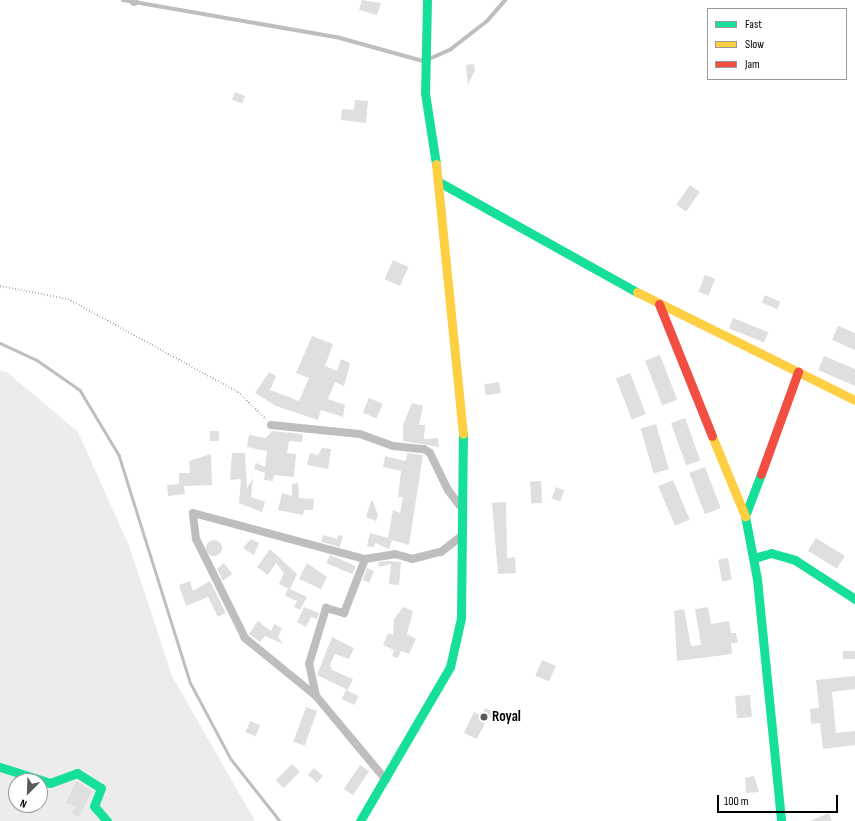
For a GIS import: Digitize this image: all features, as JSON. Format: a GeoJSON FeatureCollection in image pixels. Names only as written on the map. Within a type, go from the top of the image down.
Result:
{"type":"FeatureCollection","features":[{"type":"Feature","properties":{"kind":"main road"},"geometry":{"type":"LineString","coordinates":[[360,821],[386,780],[450,667],[461,618],[464,511],[461,381],[439,182],[425,93],[427,0]]}},
{"type":"Feature","properties":{"kind":"main road"},"geometry":{"type":"LineString","coordinates":[[427,23],[437,0]]}},
{"type":"Feature","properties":{"kind":"main road"},"geometry":{"type":"LineString","coordinates":[[439,182],[659,304],[855,400]]}},
{"type":"Feature","properties":{"kind":"main road"},"geometry":{"type":"LineString","coordinates":[[659,304],[745,516],[754,558],[781,821]]}},
{"type":"Feature","properties":{"kind":"main road"},"geometry":{"type":"LineString","coordinates":[[745,516],[798,372]]}},
{"type":"Feature","properties":{"kind":"main road"},"geometry":{"type":"LineString","coordinates":[[754,558],[771,553],[795,560],[855,599]]}},
{"type":"Feature","properties":{"kind":"main road"},"geometry":{"type":"LineString","coordinates":[[0,767],[50,783],[77,773],[101,788],[94,806],[107,821]]}},
{"type":"Feature","properties":{"kind":"street"},"geometry":{"type":"LineString","coordinates":[[271,425],[360,434],[393,446],[424,449],[430,453],[448,490],[464,511]]}},
{"type":"Feature","properties":{"kind":"street"},"geometry":{"type":"LineString","coordinates":[[386,780],[316,696],[245,638],[196,539],[193,513],[365,559],[395,554],[412,559],[441,552],[464,535]]}},
{"type":"Feature","properties":{"kind":"street"},"geometry":{"type":"LineString","coordinates":[[316,696],[310,664],[326,608],[344,613],[365,559]]}},
{"type":"Feature","properties":{"kind":"lane"},"geometry":{"type":"LineString","coordinates":[[123,0],[340,38],[425,62],[450,49],[487,21],[505,0]]}},
{"type":"Feature","properties":{"kind":"path"},"geometry":{"type":"LineString","coordinates":[[0,286],[68,299],[238,392],[271,425]]}},
{"type":"Feature","properties":{"kind":"shaded area"},"geometry":{"type":"Polygon","coordinates":[[[0,370],[7,372],[78,432],[130,548],[172,676],[255,821],[0,821],[0,370]]]}},
{"type":"Feature","properties":{"kind":"building"},"geometry":{"type":"Polygon","coordinates":[[[362,0],[381,3],[377,15],[359,10],[362,0]]]}},
{"type":"Feature","properties":{"kind":"building"},"geometry":{"type":"Polygon","coordinates":[[[474,64],[475,70],[468,85],[466,65],[474,64]]]}},
{"type":"Feature","properties":{"kind":"building"},"geometry":{"type":"Polygon","coordinates":[[[235,92],[245,96],[242,104],[232,99],[235,92]]]}},
{"type":"Feature","properties":{"kind":"building"},"geometry":{"type":"Polygon","coordinates":[[[355,100],[368,101],[366,123],[341,120],[342,109],[354,110],[355,100]]]}},
{"type":"Feature","properties":{"kind":"building"},"geometry":{"type":"Polygon","coordinates":[[[690,185],[700,192],[686,212],[676,205],[690,185]]]}},
{"type":"Feature","properties":{"kind":"building"},"geometry":{"type":"Polygon","coordinates":[[[393,260],[409,267],[400,286],[384,279],[393,260]]]}},
{"type":"Feature","properties":{"kind":"building"},"geometry":{"type":"Polygon","coordinates":[[[705,275],[715,279],[708,296],[698,292],[705,275]]]}},
{"type":"Feature","properties":{"kind":"building"},"geometry":{"type":"Polygon","coordinates":[[[765,295],[781,302],[777,309],[762,302],[765,295]]]}},
{"type":"Feature","properties":{"kind":"building"},"geometry":{"type":"Polygon","coordinates":[[[733,318],[768,332],[764,342],[729,328],[733,318]]]}},
{"type":"Feature","properties":{"kind":"building"},"geometry":{"type":"Polygon","coordinates":[[[838,326],[855,333],[855,350],[832,340],[838,326]]]}},
{"type":"Feature","properties":{"kind":"building"},"geometry":{"type":"Polygon","coordinates":[[[312,336],[333,344],[325,366],[337,371],[341,359],[350,363],[344,386],[335,382],[328,399],[345,405],[343,417],[321,410],[318,420],[276,406],[255,393],[269,372],[276,376],[270,390],[299,401],[309,378],[296,373],[312,336]]]}},
{"type":"Feature","properties":{"kind":"building"},"geometry":{"type":"Polygon","coordinates":[[[660,355],[677,400],[662,406],[645,361],[660,355]]]}},
{"type":"Feature","properties":{"kind":"building"},"geometry":{"type":"Polygon","coordinates":[[[824,356],[855,369],[855,386],[818,370],[824,356]]]}},
{"type":"Feature","properties":{"kind":"building"},"geometry":{"type":"Polygon","coordinates":[[[630,373],[646,414],[632,419],[616,378],[630,373]]]}},
{"type":"Feature","properties":{"kind":"building"},"geometry":{"type":"Polygon","coordinates":[[[499,382],[501,393],[486,395],[484,385],[499,382]]]}},
{"type":"Feature","properties":{"kind":"building"},"geometry":{"type":"Polygon","coordinates":[[[369,398],[383,404],[377,419],[363,413],[369,398]]]}},
{"type":"Feature","properties":{"kind":"building"},"geometry":{"type":"Polygon","coordinates":[[[412,403],[423,406],[419,425],[425,425],[424,439],[438,438],[439,447],[403,441],[403,425],[412,403]]]}},
{"type":"Feature","properties":{"kind":"building"},"geometry":{"type":"Polygon","coordinates":[[[685,418],[700,460],[686,465],[671,423],[685,418]]]}},
{"type":"Feature","properties":{"kind":"building"},"geometry":{"type":"Polygon","coordinates":[[[656,424],[669,469],[654,474],[641,428],[656,424]]]}},
{"type":"Feature","properties":{"kind":"building"},"geometry":{"type":"Polygon","coordinates":[[[210,431],[219,431],[219,441],[210,441],[210,431]]]}},
{"type":"Feature","properties":{"kind":"building"},"geometry":{"type":"Polygon","coordinates":[[[272,431],[303,434],[302,442],[289,441],[287,453],[296,454],[294,477],[274,475],[273,481],[264,480],[265,473],[254,469],[256,463],[265,467],[267,451],[247,447],[249,435],[266,438],[272,431]]]}},
{"type":"Feature","properties":{"kind":"building"},"geometry":{"type":"Polygon","coordinates":[[[322,448],[331,449],[328,469],[307,465],[310,453],[318,455],[322,448]]]}},
{"type":"Feature","properties":{"kind":"building"},"geometry":{"type":"Polygon","coordinates":[[[232,453],[245,453],[247,488],[253,478],[251,497],[265,502],[262,512],[239,503],[241,479],[230,480],[232,453]]]}},
{"type":"Feature","properties":{"kind":"building"},"geometry":{"type":"Polygon","coordinates":[[[407,453],[423,455],[409,545],[392,540],[389,549],[375,543],[374,547],[367,546],[370,533],[388,538],[393,510],[400,513],[403,497],[398,497],[401,471],[383,467],[385,456],[406,461],[407,453]]]}},
{"type":"Feature","properties":{"kind":"building"},"geometry":{"type":"Polygon","coordinates":[[[211,454],[212,485],[184,486],[185,494],[168,496],[167,485],[179,484],[179,473],[190,473],[189,461],[211,454]]]}},
{"type":"Feature","properties":{"kind":"building"},"geometry":{"type":"Polygon","coordinates":[[[705,467],[721,508],[705,514],[689,473],[705,467]]]}},
{"type":"Feature","properties":{"kind":"building"},"geometry":{"type":"Polygon","coordinates":[[[673,480],[690,520],[675,526],[658,486],[673,480]]]}},
{"type":"Feature","properties":{"kind":"building"},"geometry":{"type":"Polygon","coordinates":[[[541,481],[542,503],[531,504],[530,482],[541,481]]]}},
{"type":"Feature","properties":{"kind":"building"},"geometry":{"type":"Polygon","coordinates":[[[298,483],[299,498],[314,499],[313,510],[304,510],[303,515],[278,510],[282,493],[292,496],[292,484],[298,483]]]}},
{"type":"Feature","properties":{"kind":"building"},"geometry":{"type":"Polygon","coordinates":[[[556,487],[564,490],[560,501],[552,498],[556,487]]]}},
{"type":"Feature","properties":{"kind":"building"},"geometry":{"type":"Polygon","coordinates":[[[372,499],[378,515],[376,521],[366,517],[372,499]]]}},
{"type":"Feature","properties":{"kind":"building"},"geometry":{"type":"Polygon","coordinates":[[[506,502],[507,558],[515,557],[516,573],[498,574],[492,503],[506,502]]]}},
{"type":"Feature","properties":{"kind":"building"},"geometry":{"type":"Polygon","coordinates":[[[323,535],[337,539],[339,535],[343,536],[340,547],[321,542],[323,535]]]}},
{"type":"Feature","properties":{"kind":"building"},"geometry":{"type":"Polygon","coordinates":[[[816,538],[845,556],[837,569],[808,551],[816,538]]]}},
{"type":"Feature","properties":{"kind":"building"},"geometry":{"type":"Polygon","coordinates":[[[251,539],[259,543],[254,555],[243,548],[251,539]]]}},
{"type":"Feature","properties":{"kind":"building"},"geometry":{"type":"Polygon","coordinates":[[[211,540],[217,540],[222,545],[220,554],[217,556],[211,556],[206,551],[206,545],[211,540]]]}},
{"type":"Feature","properties":{"kind":"building"},"geometry":{"type":"Polygon","coordinates":[[[270,549],[297,574],[290,589],[279,584],[284,573],[276,563],[268,575],[257,567],[270,549]]]}},
{"type":"Feature","properties":{"kind":"building"},"geometry":{"type":"Polygon","coordinates":[[[330,555],[356,566],[352,574],[326,563],[330,555]]]}},
{"type":"Feature","properties":{"kind":"building"},"geometry":{"type":"Polygon","coordinates":[[[728,558],[732,580],[722,581],[718,560],[728,558]]]}},
{"type":"Feature","properties":{"kind":"building"},"geometry":{"type":"Polygon","coordinates":[[[378,562],[401,562],[399,585],[389,584],[391,564],[379,567],[378,562]]]}},
{"type":"Feature","properties":{"kind":"building"},"geometry":{"type":"Polygon","coordinates":[[[224,563],[232,574],[223,581],[217,569],[224,563]]]}},
{"type":"Feature","properties":{"kind":"building"},"geometry":{"type":"Polygon","coordinates":[[[307,563],[327,577],[321,589],[299,579],[307,563]]]}},
{"type":"Feature","properties":{"kind":"building"},"geometry":{"type":"Polygon","coordinates":[[[367,568],[374,571],[369,583],[363,580],[367,568]]]}},
{"type":"Feature","properties":{"kind":"building"},"geometry":{"type":"Polygon","coordinates":[[[190,581],[193,591],[210,581],[226,613],[218,617],[208,597],[186,606],[179,585],[190,581]]]}},
{"type":"Feature","properties":{"kind":"building"},"geometry":{"type":"Polygon","coordinates":[[[288,588],[307,597],[300,610],[294,607],[297,601],[285,596],[288,588]]]}},
{"type":"Feature","properties":{"kind":"building"},"geometry":{"type":"Polygon","coordinates":[[[304,607],[319,613],[317,619],[311,617],[306,627],[297,622],[304,607]]]}},
{"type":"Feature","properties":{"kind":"building"},"geometry":{"type":"Polygon","coordinates":[[[403,607],[413,611],[407,634],[416,639],[409,654],[401,651],[398,658],[392,656],[394,650],[383,645],[388,633],[393,635],[394,619],[403,607]]]}},
{"type":"Feature","properties":{"kind":"building"},"geometry":{"type":"Polygon","coordinates":[[[708,607],[711,624],[729,621],[731,633],[736,633],[738,643],[731,643],[732,654],[677,661],[674,611],[684,609],[691,646],[701,645],[695,609],[708,607]]]}},
{"type":"Feature","properties":{"kind":"building"},"geometry":{"type":"Polygon","coordinates":[[[258,621],[271,631],[274,624],[282,628],[278,637],[283,644],[265,636],[260,642],[249,634],[258,621]]]}},
{"type":"Feature","properties":{"kind":"building"},"geometry":{"type":"Polygon","coordinates":[[[332,637],[354,648],[349,659],[335,654],[330,665],[332,670],[353,679],[348,690],[317,675],[332,637]]]}},
{"type":"Feature","properties":{"kind":"building"},"geometry":{"type":"Polygon","coordinates":[[[843,651],[855,651],[855,659],[843,659],[843,651]]]}},
{"type":"Feature","properties":{"kind":"building"},"geometry":{"type":"Polygon","coordinates":[[[542,660],[556,666],[549,682],[535,676],[542,660]]]}},
{"type":"Feature","properties":{"kind":"building"},"geometry":{"type":"Polygon","coordinates":[[[855,676],[855,689],[832,692],[836,733],[855,731],[855,745],[823,749],[820,723],[811,724],[810,709],[819,708],[816,680],[855,676]]]}},
{"type":"Feature","properties":{"kind":"building"},"geometry":{"type":"Polygon","coordinates":[[[346,690],[359,696],[354,705],[342,699],[346,690]]]}},
{"type":"Feature","properties":{"kind":"building"},"geometry":{"type":"Polygon","coordinates":[[[750,695],[752,717],[737,718],[735,696],[750,695]]]}},
{"type":"Feature","properties":{"kind":"building"},"geometry":{"type":"Polygon","coordinates":[[[306,707],[317,711],[305,746],[293,742],[306,707]]]}},
{"type":"Feature","properties":{"kind":"building"},"geometry":{"type":"Polygon","coordinates":[[[485,708],[496,713],[494,719],[488,717],[477,739],[464,733],[474,712],[482,716],[485,708]]]}},
{"type":"Feature","properties":{"kind":"building"},"geometry":{"type":"Polygon","coordinates":[[[250,721],[260,725],[256,736],[246,732],[250,721]]]}},
{"type":"Feature","properties":{"kind":"building"},"geometry":{"type":"Polygon","coordinates":[[[292,764],[300,772],[284,788],[276,780],[292,764]]]}},
{"type":"Feature","properties":{"kind":"building"},"geometry":{"type":"Polygon","coordinates":[[[360,765],[369,771],[353,795],[344,789],[360,765]]]}},
{"type":"Feature","properties":{"kind":"building"},"geometry":{"type":"Polygon","coordinates":[[[314,768],[323,776],[317,783],[308,775],[314,768]]]}},
{"type":"Feature","properties":{"kind":"building"},"geometry":{"type":"Polygon","coordinates":[[[754,776],[759,792],[746,793],[745,778],[754,776]]]}},
{"type":"Feature","properties":{"kind":"building"},"geometry":{"type":"Polygon","coordinates":[[[76,781],[92,791],[79,817],[72,814],[75,807],[66,803],[76,781]]]}},
{"type":"Feature","properties":{"kind":"building"},"geometry":{"type":"Polygon","coordinates":[[[829,813],[832,821],[810,821],[829,813]]]}},
{"type":"Feature","properties":{"kind":"waterway"},"geometry":{"type":"LineString","coordinates":[[0,343],[37,360],[80,390],[119,455],[190,682],[231,759],[280,821]]}},
{"type":"Feature","properties":{"kind":"traffic: fast"},"geometry":{"type":"LineString","coordinates":[[427,0],[425,93],[436,164]]}},
{"type":"Feature","properties":{"kind":"traffic: fast"},"geometry":{"type":"LineString","coordinates":[[439,182],[637,292]]}},
{"type":"Feature","properties":{"kind":"traffic: fast"},"geometry":{"type":"LineString","coordinates":[[360,821],[450,667],[461,618],[463,434]]}},
{"type":"Feature","properties":{"kind":"traffic: fast"},"geometry":{"type":"LineString","coordinates":[[761,474],[745,516],[757,579],[781,821]]}},
{"type":"Feature","properties":{"kind":"traffic: fast"},"geometry":{"type":"LineString","coordinates":[[754,558],[771,553],[795,560],[855,599]]}},
{"type":"Feature","properties":{"kind":"traffic: fast"},"geometry":{"type":"LineString","coordinates":[[0,767],[50,783],[77,773],[101,788],[94,806],[107,821]]}},
{"type":"Feature","properties":{"kind":"traffic: slow"},"geometry":{"type":"LineString","coordinates":[[436,164],[463,434]]}},
{"type":"Feature","properties":{"kind":"traffic: slow"},"geometry":{"type":"LineString","coordinates":[[637,292],[855,400]]}},
{"type":"Feature","properties":{"kind":"traffic: slow"},"geometry":{"type":"LineString","coordinates":[[712,436],[745,516]]}},
{"type":"Feature","properties":{"kind":"traffic: jam"},"geometry":{"type":"LineString","coordinates":[[659,304],[712,436]]}},
{"type":"Feature","properties":{"kind":"traffic: jam"},"geometry":{"type":"LineString","coordinates":[[761,474],[798,372]]}},
{"type":"Feature","properties":{"kind":"place","name":"Royal"},"geometry":{"type":"Point","coordinates":[484,717]}}]}
